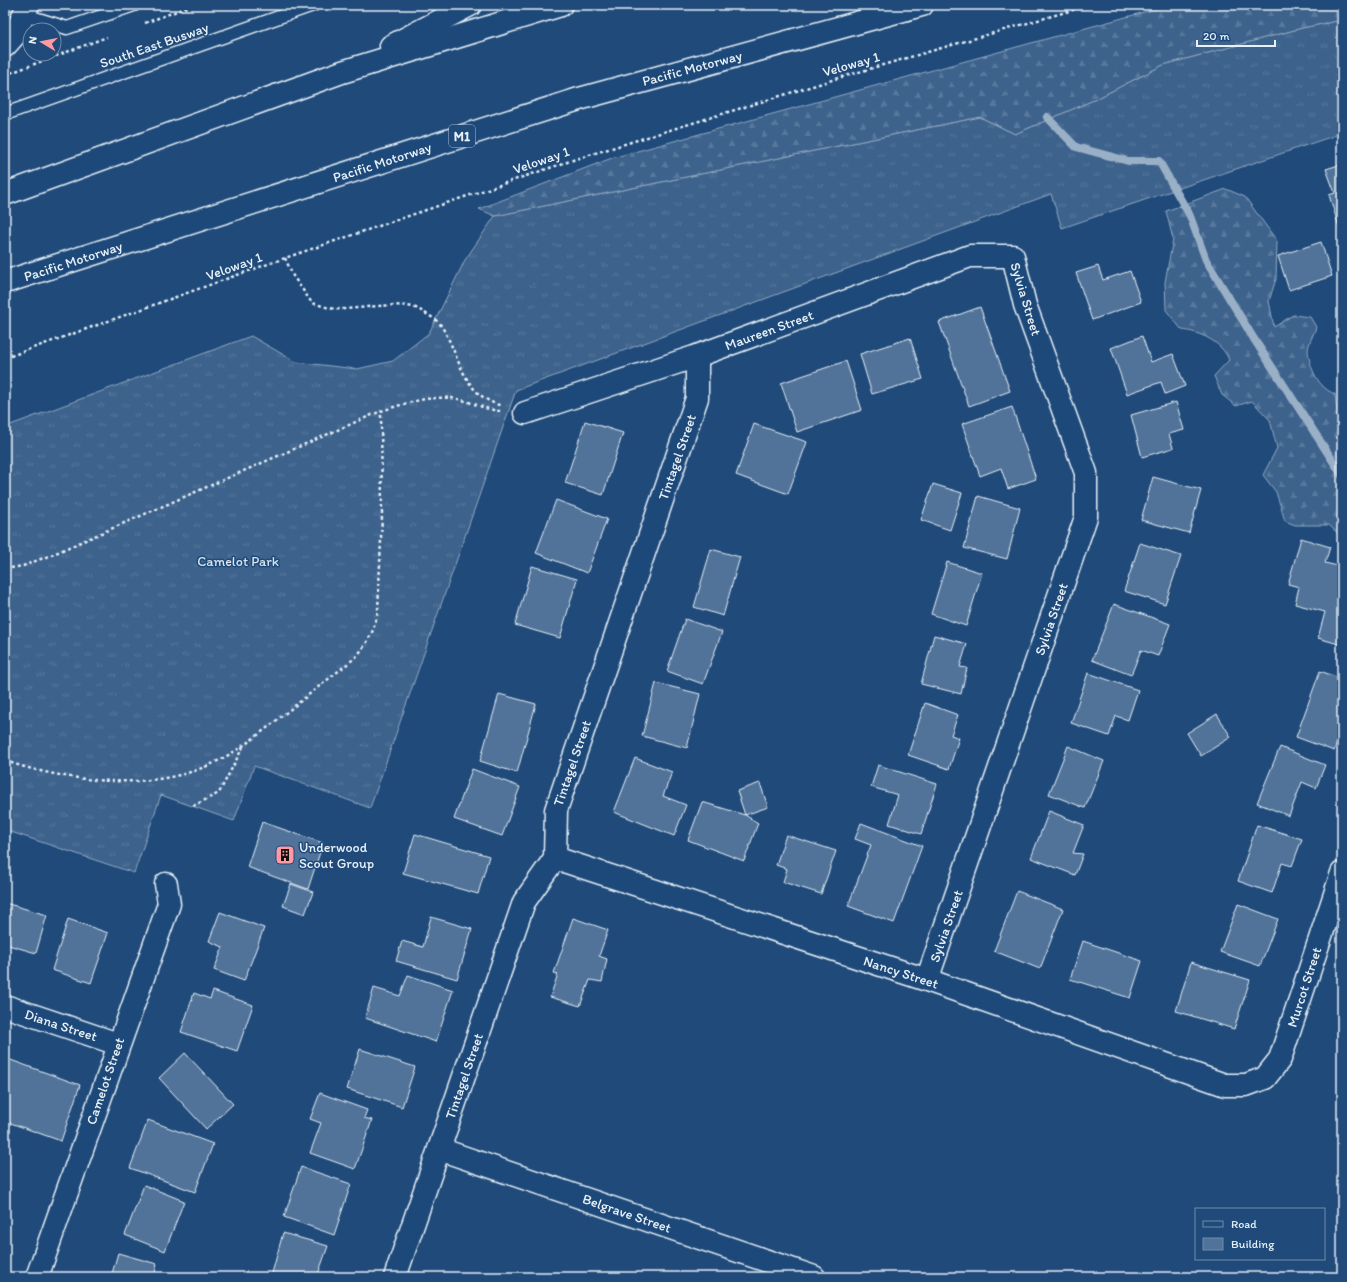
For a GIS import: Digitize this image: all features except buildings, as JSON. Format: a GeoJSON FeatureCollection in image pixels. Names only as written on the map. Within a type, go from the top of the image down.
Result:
{"type":"FeatureCollection","features":[{"type":"Feature","properties":{"kind":"main road"},"geometry":{"type":"LineString","coordinates":[[342,72],[470,5]]}},
{"type":"Feature","properties":{"kind":"main road"},"geometry":{"type":"LineString","coordinates":[[5,194],[342,72],[561,5]]}},
{"type":"Feature","properties":{"kind":"main road","name":"Pacific Motorway"},"geometry":{"type":"LineString","coordinates":[[5,282],[579,99],[922,5]]}},
{"type":"Feature","properties":{"kind":"main road"},"geometry":{"type":"LineString","coordinates":[[5,46],[14,36],[26,10]]}},
{"type":"Feature","properties":{"kind":"main road","name":"Maureen Street"},"geometry":{"type":"LineString","coordinates":[[525,412],[697,356],[970,256],[1013,256]]}},
{"type":"Feature","properties":{"kind":"main road","name":"Sylvia Street"},"geometry":{"type":"LineString","coordinates":[[927,980],[1086,517],[1086,472],[1025,305],[1013,256]]}},
{"type":"Feature","properties":{"kind":"main road","name":"Tintagel Street"},"geometry":{"type":"LineString","coordinates":[[395,1277],[524,902],[555,858],[556,810],[697,398],[697,356]]}},
{"type":"Feature","properties":{"kind":"main road","name":"Nancy Street"},"geometry":{"type":"LineString","coordinates":[[555,858],[927,980],[1202,1078],[1225,1085],[1246,1085]]}},
{"type":"Feature","properties":{"kind":"main road","name":"Murcot Street"},"geometry":{"type":"LineString","coordinates":[[1246,1085],[1265,1078],[1280,1059],[1336,912],[1342,873]]}},
{"type":"Feature","properties":{"kind":"main road","name":"Camelot Street"},"geometry":{"type":"LineString","coordinates":[[37,1277],[118,1044],[169,904],[166,884]]}},
{"type":"Feature","properties":{"kind":"main road","name":"Diana Street"},"geometry":{"type":"LineString","coordinates":[[5,1006],[118,1044]]}},
{"type":"Feature","properties":{"kind":"main road","name":"Belgrave Street"},"geometry":{"type":"LineString","coordinates":[[439,1149],[814,1277]]}},
{"type":"Feature","properties":{"kind":"lane"},"geometry":{"type":"LineString","coordinates":[[26,10],[67,28],[134,5]]}},
{"type":"Feature","properties":{"kind":"lane","name":"South East Busway"},"geometry":{"type":"LineString","coordinates":[[5,114],[312,5]]}},
{"type":"Feature","properties":{"kind":"path"},"geometry":{"type":"LineString","coordinates":[[142,24],[193,5]]}},
{"type":"Feature","properties":{"kind":"path","name":"Veloway 1"},"geometry":{"type":"LineString","coordinates":[[5,358],[285,258],[576,158],[845,76],[1090,5]]}},
{"type":"Feature","properties":{"kind":"path"},"geometry":{"type":"LineString","coordinates":[[5,75],[112,35]]}},
{"type":"Feature","properties":{"kind":"path"},"geometry":{"type":"LineString","coordinates":[[285,258],[293,276],[312,303],[340,310],[393,306],[418,309],[439,323],[457,356],[464,377],[475,391],[489,402],[525,412]]}},
{"type":"Feature","properties":{"kind":"path"},"geometry":{"type":"LineString","coordinates":[[5,569],[23,566],[52,555],[381,411],[423,399],[452,398],[491,410],[525,412]]}},
{"type":"Feature","properties":{"kind":"path"},"geometry":{"type":"LineString","coordinates":[[5,761],[26,768],[75,779],[118,781],[161,779],[206,766],[243,747],[356,657],[369,642],[375,626],[378,611],[382,515],[381,411]]}},
{"type":"Feature","properties":{"kind":"path"},"geometry":{"type":"LineString","coordinates":[[193,806],[219,794],[243,747]]}},
{"type":"Feature","properties":{"kind":"green space"},"geometry":{"type":"Polygon","coordinates":[[[1170,5],[1342,5],[1342,20],[1302,28],[1163,65],[1096,99],[1015,134],[980,117],[495,216],[479,209],[612,158],[1170,5]]]}},
{"type":"Feature","properties":{"kind":"green space","name":"Camelot Park"},"geometry":{"type":"Polygon","coordinates":[[[1342,20],[1342,133],[1062,228],[1051,194],[516,390],[370,808],[254,766],[234,821],[161,795],[134,873],[5,830],[5,427],[251,336],[296,362],[357,369],[393,361],[429,333],[465,260],[495,216],[980,117],[1015,134],[1096,99],[1163,65],[1302,28],[1342,20]]]}},
{"type":"Feature","properties":{"kind":"green space"},"geometry":{"type":"Polygon","coordinates":[[[1226,189],[1245,197],[1277,241],[1276,279],[1269,301],[1274,327],[1293,315],[1310,317],[1316,327],[1308,348],[1311,364],[1316,377],[1324,387],[1335,394],[1338,420],[1342,422],[1342,537],[1329,525],[1295,525],[1285,521],[1276,492],[1263,475],[1277,448],[1270,420],[1252,401],[1236,406],[1222,395],[1214,376],[1229,360],[1226,354],[1210,339],[1196,333],[1182,330],[1166,310],[1165,282],[1173,239],[1166,211],[1226,189]]]}},
{"type":"Feature","properties":{"kind":"waterway"},"geometry":{"type":"LineString","coordinates":[[1047,117],[1076,147],[1128,161],[1159,161],[1190,216],[1206,260],[1254,339],[1342,475]]}},
{"type":"Feature","properties":{"kind":"place","name":"Underwood Scout Group"},"geometry":{"type":"Point","coordinates":[285,855]}}]}
